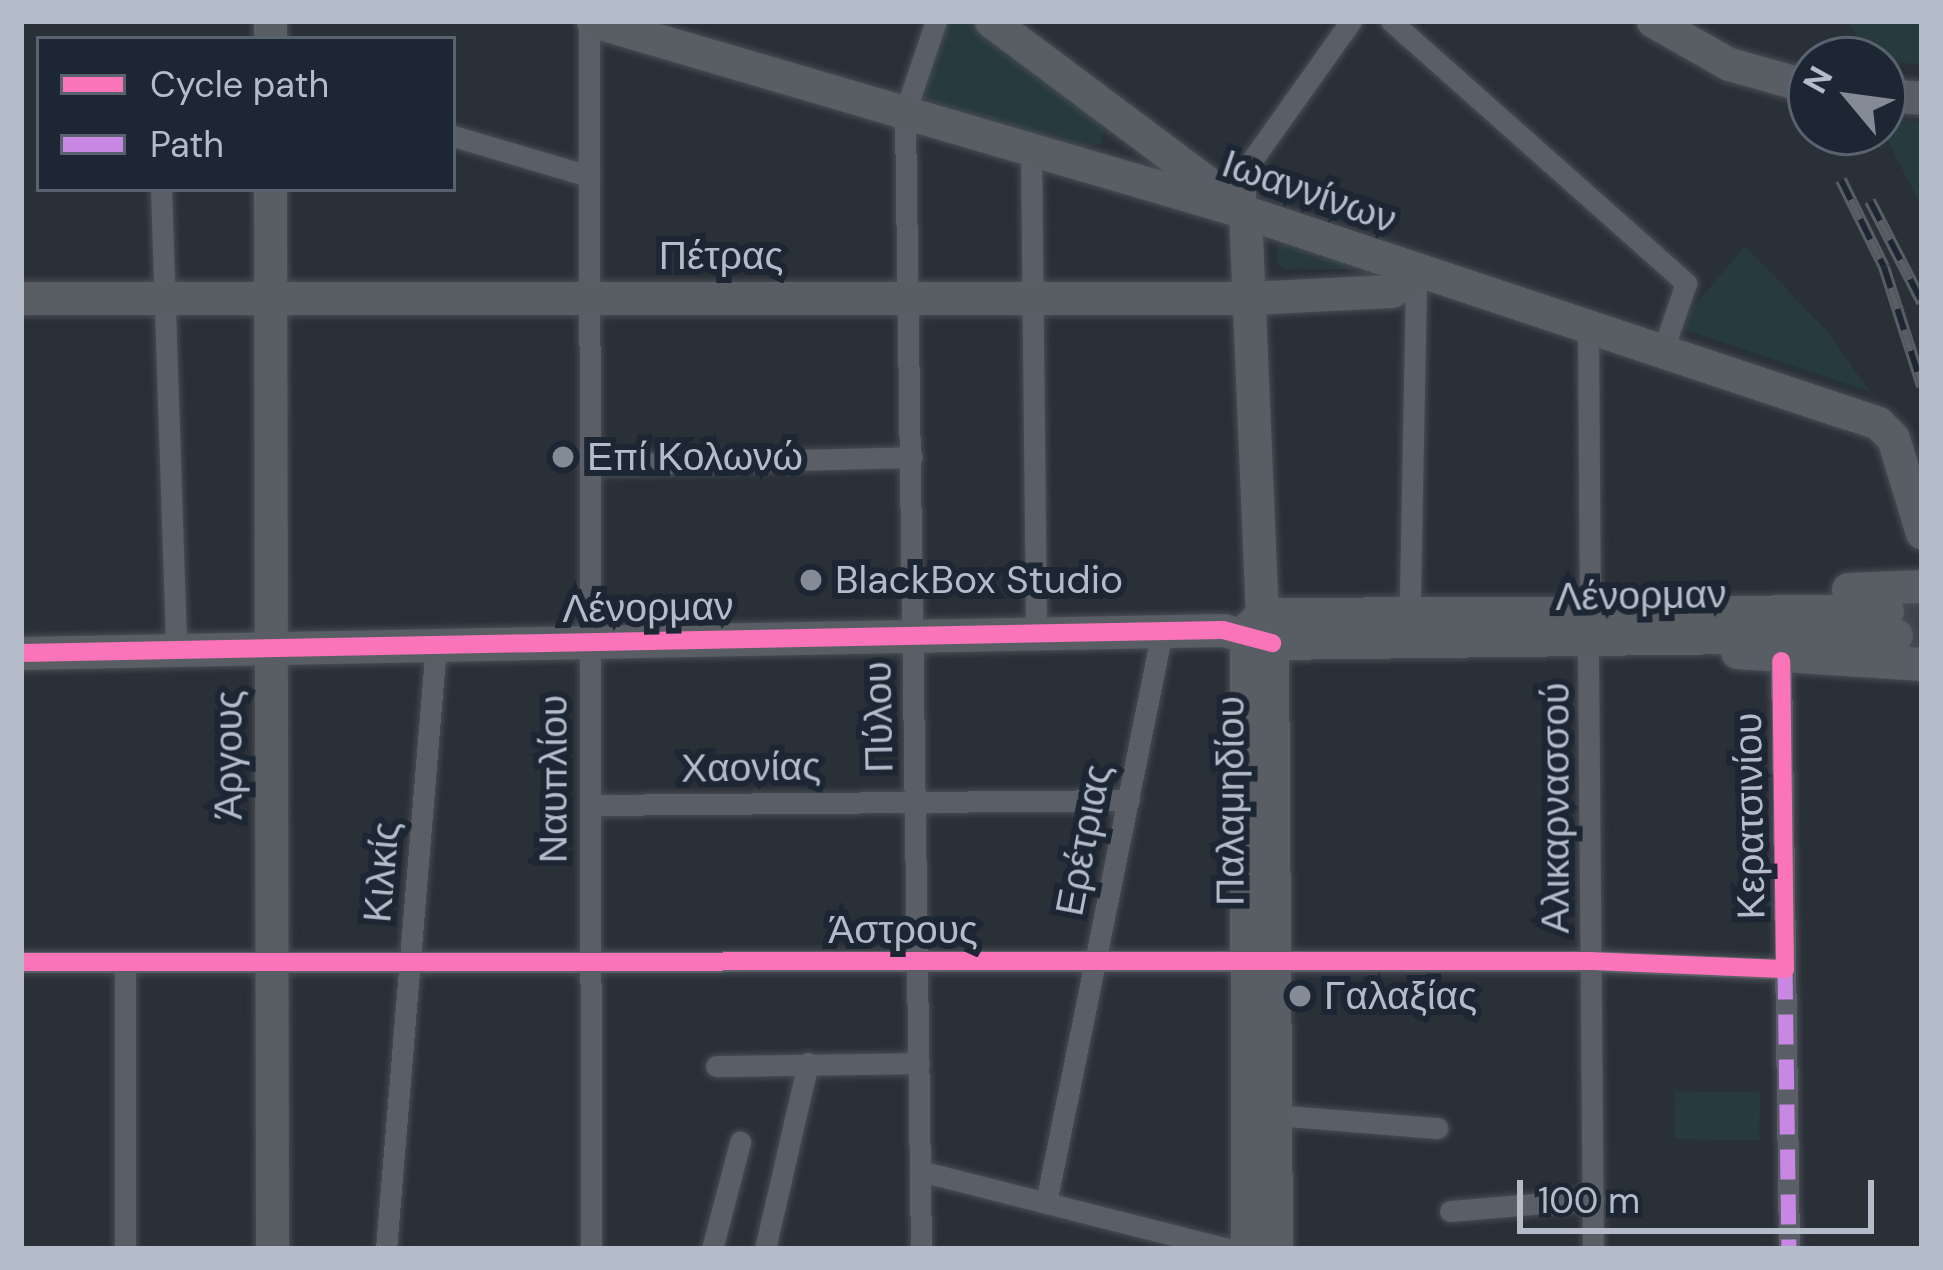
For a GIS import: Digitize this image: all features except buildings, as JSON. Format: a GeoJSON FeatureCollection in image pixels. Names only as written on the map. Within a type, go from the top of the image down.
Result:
{"type":"FeatureCollection","features":[{"type":"Feature","properties":{"kind":"street","name":"Ιωαννίνων"},"geometry":{"type":"LineString","coordinates":[[591,21],[1245,212],[1661,356],[1878,423],[1892,438],[1922,533]]}},
{"type":"Feature","properties":{"kind":"street","name":"Ναυπλίου"},"geometry":{"type":"LineString","coordinates":[[591,21],[591,1249]]}},
{"type":"Feature","properties":{"kind":"street"},"geometry":{"type":"LineString","coordinates":[[905,112],[936,21]]}},
{"type":"Feature","properties":{"kind":"street"},"geometry":{"type":"LineString","coordinates":[[992,21],[1245,212]]}},
{"type":"Feature","properties":{"kind":"street"},"geometry":{"type":"LineString","coordinates":[[1245,212],[1245,170],[1351,21]]}},
{"type":"Feature","properties":{"kind":"street"},"geometry":{"type":"LineString","coordinates":[[1391,21],[1686,283],[1661,356]]}},
{"type":"Feature","properties":{"kind":"street"},"geometry":{"type":"LineString","coordinates":[[1652,21],[1716,59],[1787,80]]}},
{"type":"Feature","properties":{"kind":"street","name":"Πύλου"},"geometry":{"type":"LineString","coordinates":[[905,112],[921,1249]]}},
{"type":"Feature","properties":{"kind":"street"},"geometry":{"type":"LineString","coordinates":[[1096,168],[1112,155],[1125,119]]}},
{"type":"Feature","properties":{"kind":"street"},"geometry":{"type":"LineString","coordinates":[[456,137],[590,176]]}},
{"type":"Feature","properties":{"kind":"street"},"geometry":{"type":"LineString","coordinates":[[1031,149],[1036,634]]}},
{"type":"Feature","properties":{"kind":"street"},"geometry":{"type":"LineString","coordinates":[[161,192],[176,650]]}},
{"type":"Feature","properties":{"kind":"street","name":"Άργους"},"geometry":{"type":"LineString","coordinates":[[270,192],[272,1249]]}},
{"type":"Feature","properties":{"kind":"street","name":"Παλαμηδίου"},"geometry":{"type":"LineString","coordinates":[[1245,212],[1260,629],[1260,963],[1247,1249]]}},
{"type":"Feature","properties":{"kind":"street"},"geometry":{"type":"LineString","coordinates":[[1416,274],[1410,596],[1590,592],[1905,625]]}},
{"type":"Feature","properties":{"kind":"street","name":"Πέτρας"},"geometry":{"type":"LineString","coordinates":[[21,298],[1249,298],[1391,291],[1416,274]]}},
{"type":"Feature","properties":{"kind":"street"},"geometry":{"type":"LineString","coordinates":[[1588,329],[1590,592]]}},
{"type":"Feature","properties":{"kind":"street"},"geometry":{"type":"LineString","coordinates":[[590,466],[912,457]]}},
{"type":"Feature","properties":{"kind":"street","name":"Λένορμαν"},"geometry":{"type":"LineString","coordinates":[[1376,613],[1410,596]]}},
{"type":"Feature","properties":{"kind":"street","name":"Λένορμαν"},"geometry":{"type":"LineString","coordinates":[[21,653],[1162,632],[1260,629],[1376,613],[1905,625]]}},
{"type":"Feature","properties":{"kind":"street"},"geometry":{"type":"LineString","coordinates":[[1408,642],[1437,656],[1756,652],[1781,661],[1905,625]]}},
{"type":"Feature","properties":{"kind":"street","name":"Λένορμαν"},"geometry":{"type":"LineString","coordinates":[[1260,629],[1408,642],[1905,625]]}},
{"type":"Feature","properties":{"kind":"street","name":"Ερέτριας"},"geometry":{"type":"LineString","coordinates":[[1046,1203],[1162,632]]}},
{"type":"Feature","properties":{"kind":"street","name":"Κιλκίς"},"geometry":{"type":"LineString","coordinates":[[386,1249],[436,645]]}},
{"type":"Feature","properties":{"kind":"street","name":"Αλικαρνασσού"},"geometry":{"type":"LineString","coordinates":[[1588,654],[1594,1249]]}},
{"type":"Feature","properties":{"kind":"street","name":"Κερατσινίου"},"geometry":{"type":"LineString","coordinates":[[1781,661],[1790,1249]]}},
{"type":"Feature","properties":{"kind":"street","name":"Χαονίας"},"geometry":{"type":"LineString","coordinates":[[590,805],[1129,800]]}},
{"type":"Feature","properties":{"kind":"street","name":"Άστρους"},"geometry":{"type":"LineString","coordinates":[[21,962],[1591,961],[1785,969]]}},
{"type":"Feature","properties":{"kind":"street"},"geometry":{"type":"LineString","coordinates":[[125,962],[125,1249]]}},
{"type":"Feature","properties":{"kind":"street","name":"Παλαμηδίου"},"geometry":{"type":"LineString","coordinates":[[1260,963],[1275,1115],[1276,1249]]}},
{"type":"Feature","properties":{"kind":"street"},"geometry":{"type":"LineString","coordinates":[[765,1249],[808,1063]]}},
{"type":"Feature","properties":{"kind":"street"},"geometry":{"type":"LineString","coordinates":[[716,1066],[919,1063]]}},
{"type":"Feature","properties":{"kind":"street"},"geometry":{"type":"LineString","coordinates":[[1275,1115],[1437,1127]]}},
{"type":"Feature","properties":{"kind":"street"},"geometry":{"type":"LineString","coordinates":[[712,1249],[740,1142]]}},
{"type":"Feature","properties":{"kind":"street"},"geometry":{"type":"LineString","coordinates":[[920,1171],[1229,1249]]}},
{"type":"Feature","properties":{"kind":"street"},"geometry":{"type":"LineString","coordinates":[[1450,1210],[1593,1199]]}},
{"type":"Feature","properties":{"kind":"green space"},"geometry":{"type":"Polygon","coordinates":[[[947,21],[970,21],[1105,120],[1102,143],[1085,147],[918,101],[947,21]]]}},
{"type":"Feature","properties":{"kind":"green space"},"geometry":{"type":"Polygon","coordinates":[[[1847,21],[1922,21],[1922,65],[1907,63],[1907,36],[1857,36],[1847,21]]]}},
{"type":"Feature","properties":{"kind":"green space"},"geometry":{"type":"Polygon","coordinates":[[[1907,120],[1922,122],[1922,207],[1895,156],[1907,156],[1907,120]]]}},
{"type":"Feature","properties":{"kind":"green space"},"geometry":{"type":"Polygon","coordinates":[[[1284,243],[1358,267],[1285,269],[1277,263],[1277,245],[1284,243]]]}},
{"type":"Feature","properties":{"kind":"green space"},"geometry":{"type":"Polygon","coordinates":[[[1745,246],[1828,332],[1870,392],[1685,330],[1694,306],[1745,246]]]}},
{"type":"Feature","properties":{"kind":"green space"},"geometry":{"type":"Polygon","coordinates":[[[1675,1091],[1760,1092],[1759,1140],[1674,1139],[1675,1091]]]}},
{"type":"Feature","properties":{"kind":"tunnel"},"geometry":{"type":"LineString","coordinates":[[1887,611],[1922,611]]}},
{"type":"Feature","properties":{"kind":"tunnel"},"geometry":{"type":"LineString","coordinates":[[1896,635],[1922,635]]}},
{"type":"Feature","properties":{"kind":"railway"},"geometry":{"type":"LineString","coordinates":[[1841,180],[1884,267],[1922,386]]}},
{"type":"Feature","properties":{"kind":"railway"},"geometry":{"type":"LineString","coordinates":[[1870,201],[1922,302]]}},
{"type":"Feature","properties":{"kind":"marked path"},"geometry":{"type":"LineString","coordinates":[[1785,969],[1789,1249]]}},
{"type":"Feature","properties":{"kind":"cycle path"},"geometry":{"type":"LineString","coordinates":[[21,653],[1223,630],[1272,643]]}},
{"type":"Feature","properties":{"kind":"cycle path"},"geometry":{"type":"LineString","coordinates":[[21,962],[1591,961],[1785,969],[1781,661]]}},
{"type":"Feature","properties":{"kind":"place","name":"Επί Κολωνώ"},"geometry":{"type":"Point","coordinates":[563,457]}},
{"type":"Feature","properties":{"kind":"place","name":"BlackBox Studio"},"geometry":{"type":"Point","coordinates":[811,580]}},
{"type":"Feature","properties":{"kind":"place","name":"Γαλαξίας"},"geometry":{"type":"Point","coordinates":[1300,996]}}]}
